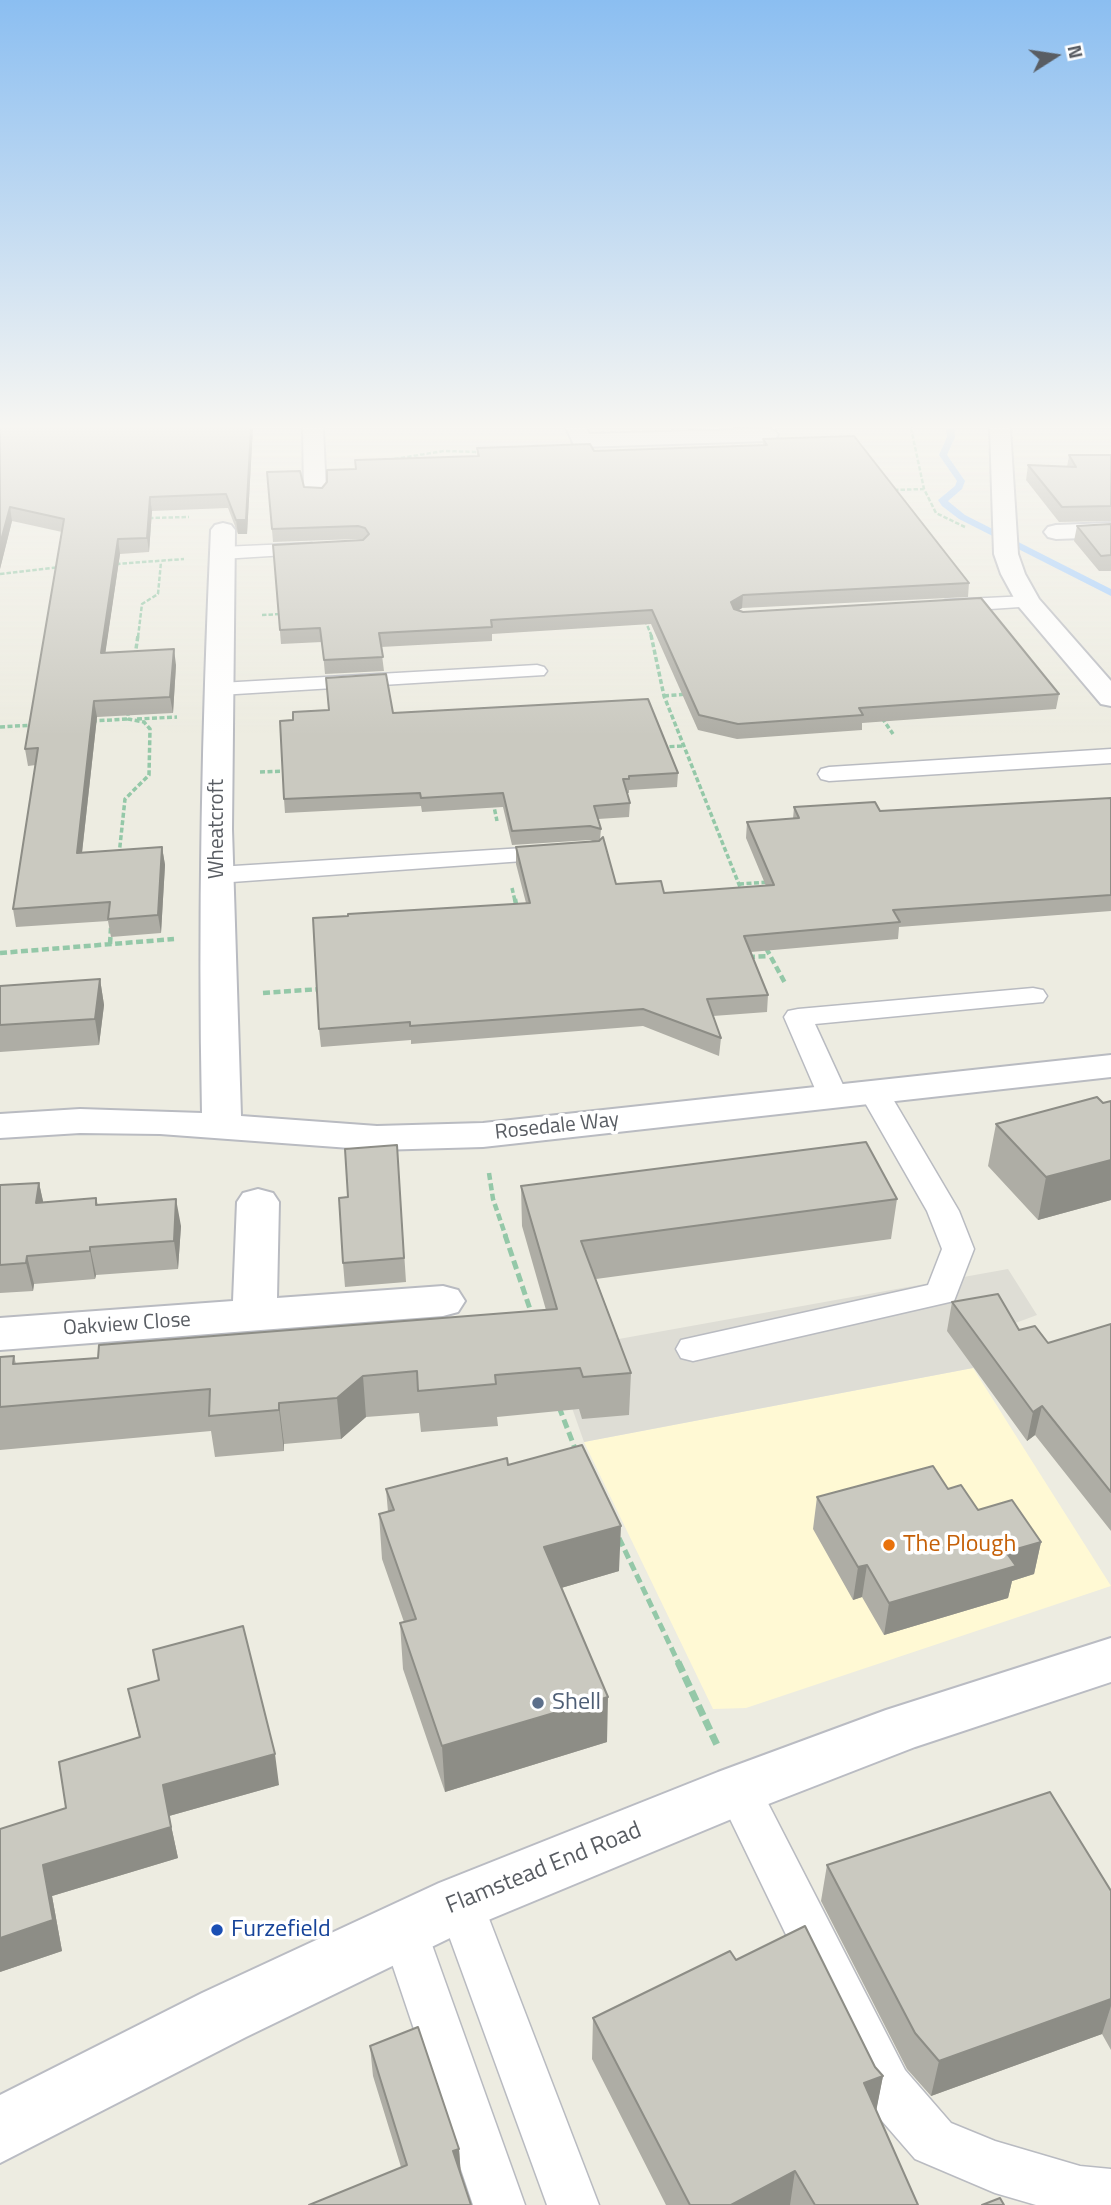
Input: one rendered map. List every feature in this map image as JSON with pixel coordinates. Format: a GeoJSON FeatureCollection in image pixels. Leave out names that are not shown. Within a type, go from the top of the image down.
{"type":"FeatureCollection","features":[{"type":"Feature","properties":{"kind":"street"},"geometry":{"type":"LineString","coordinates":[[1006,531],[1006,554],[1028,602],[1111,698]]}},
{"type":"Feature","properties":{"kind":"street"},"geometry":{"type":"LineString","coordinates":[[1056,532],[1086,531]]}},
{"type":"Feature","properties":{"kind":"street","name":"Wheatcroft"},"geometry":{"type":"LineString","coordinates":[[222,1128],[217,936],[223,542]]}},
{"type":"Feature","properties":{"kind":"street","name":"Rosedale Way"},"geometry":{"type":"LineString","coordinates":[[0,1126],[80,1121],[147,1122],[377,1138],[483,1135],[1111,1066]]}},
{"type":"Feature","properties":{"kind":"street"},"geometry":{"type":"LineString","coordinates":[[255,1316],[258,1202]]}},
{"type":"Feature","properties":{"kind":"street","name":"Oakview Close"},"geometry":{"type":"LineString","coordinates":[[0,1334],[443,1301]]}},
{"type":"Feature","properties":{"kind":"street","name":"Flamstead End Road"},"geometry":{"type":"LineString","coordinates":[[0,2130],[224,2015],[402,1928],[460,1903],[738,1790],[905,1727],[1111,1660]]}},
{"type":"Feature","properties":{"kind":"lane"},"geometry":{"type":"LineString","coordinates":[[223,542],[331,548]]}},
{"type":"Feature","properties":{"kind":"lane"},"geometry":{"type":"LineString","coordinates":[[921,607],[1028,602]]}},
{"type":"Feature","properties":{"kind":"lane"},"geometry":{"type":"LineString","coordinates":[[220,702],[537,671]]}},
{"type":"Feature","properties":{"kind":"lane"},"geometry":{"type":"LineString","coordinates":[[829,774],[1111,756]]}},
{"type":"Feature","properties":{"kind":"lane"},"geometry":{"type":"LineString","coordinates":[[218,875],[578,851]]}},
{"type":"Feature","properties":{"kind":"lane"},"geometry":{"type":"LineString","coordinates":[[834,1098],[799,1017],[1033,996]]}},
{"type":"Feature","properties":{"kind":"lane"},"geometry":{"type":"LineString","coordinates":[[693,1349],[942,1293],[958,1249],[943,1211],[875,1094]]}},
{"type":"Feature","properties":{"kind":"lane"},"geometry":{"type":"LineString","coordinates":[[738,1790],[887,2088],[933,2141],[995,2167],[1080,2192],[1111,2195]]}},
{"type":"Feature","properties":{"kind":"lane"},"geometry":{"type":"LineString","coordinates":[[460,1903],[572,2205]]}},
{"type":"Feature","properties":{"kind":"lane"},"geometry":{"type":"LineString","coordinates":[[402,1928],[499,2205]]}},
{"type":"Feature","properties":{"kind":"path"},"geometry":{"type":"LineString","coordinates":[[110,565],[161,562],[223,542]]}},
{"type":"Feature","properties":{"kind":"path"},"geometry":{"type":"LineString","coordinates":[[134,664],[142,604],[158,594],[161,562]]}},
{"type":"Feature","properties":{"kind":"path"},"geometry":{"type":"LineString","coordinates":[[0,574],[72,566]]}},
{"type":"Feature","properties":{"kind":"path"},"geometry":{"type":"LineString","coordinates":[[220,618],[283,614]]}},
{"type":"Feature","properties":{"kind":"path"},"geometry":{"type":"LineString","coordinates":[[642,614],[652,637],[664,696],[743,895]]}},
{"type":"Feature","properties":{"kind":"path"},"geometry":{"type":"LineString","coordinates":[[664,696],[691,694]]}},
{"type":"Feature","properties":{"kind":"path"},"geometry":{"type":"LineString","coordinates":[[89,722],[128,719],[220,702]]}},
{"type":"Feature","properties":{"kind":"path"},"geometry":{"type":"LineString","coordinates":[[128,706],[128,719]]}},
{"type":"Feature","properties":{"kind":"path"},"geometry":{"type":"LineString","coordinates":[[880,715],[918,768]]}},
{"type":"Feature","properties":{"kind":"path"},"geometry":{"type":"LineString","coordinates":[[118,863],[125,799],[149,775],[150,729],[144,722],[128,719]]}},
{"type":"Feature","properties":{"kind":"path"},"geometry":{"type":"LineString","coordinates":[[0,727],[38,724]]}},
{"type":"Feature","properties":{"kind":"path"},"geometry":{"type":"LineString","coordinates":[[656,748],[682,746]]}},
{"type":"Feature","properties":{"kind":"path"},"geometry":{"type":"LineString","coordinates":[[218,775],[298,770]]}},
{"type":"Feature","properties":{"kind":"path"},"geometry":{"type":"LineString","coordinates":[[492,796],[520,920]]}},
{"type":"Feature","properties":{"kind":"path"},"geometry":{"type":"LineString","coordinates":[[739,884],[779,881]]}},
{"type":"Feature","properties":{"kind":"path"},"geometry":{"type":"LineString","coordinates":[[110,944],[111,920]]}},
{"type":"Feature","properties":{"kind":"path"},"geometry":{"type":"LineString","coordinates":[[0,953],[217,936]]}},
{"type":"Feature","properties":{"kind":"path"},"geometry":{"type":"LineString","coordinates":[[764,943],[799,1017]]}},
{"type":"Feature","properties":{"kind":"path"},"geometry":{"type":"LineString","coordinates":[[742,958],[769,956]]}},
{"type":"Feature","properties":{"kind":"path"},"geometry":{"type":"LineString","coordinates":[[217,997],[327,988]]}},
{"type":"Feature","properties":{"kind":"path"},"geometry":{"type":"LineString","coordinates":[[483,1135],[493,1199],[533,1320]]}},
{"type":"Feature","properties":{"kind":"path"},"geometry":{"type":"LineString","coordinates":[[555,1393],[566,1430],[577,1453]]}},
{"type":"Feature","properties":{"kind":"path"},"geometry":{"type":"LineString","coordinates":[[617,1535],[738,1790]]}},
{"type":"Feature","properties":{"kind":"shaded area"},"geometry":{"type":"Polygon","coordinates":[[[1008,1269],[1037,1315],[1010,1325],[973,1368],[584,1442],[552,1351],[1008,1269]]]}},
{"type":"Feature","properties":{"kind":"shaded area"},"geometry":{"type":"Polygon","coordinates":[[[973,1368],[1111,1586],[746,1708],[713,1709],[584,1442],[973,1368]]]}},
{"type":"Feature","properties":{"kind":"building"},"geometry":{"type":"Polygon","coordinates":[[[62,531],[148,531],[147,538],[118,539],[101,653],[174,649],[170,697],[94,701],[77,853],[162,847],[158,915],[108,919],[110,902],[13,909],[38,748],[25,749],[62,531]]]}},
{"type":"Feature","properties":{"kind":"building"},"geometry":{"type":"Polygon","coordinates":[[[367,531],[928,531],[969,583],[743,595],[731,602],[734,609],[743,612],[981,598],[1059,694],[859,708],[863,715],[738,724],[699,715],[652,610],[491,620],[492,627],[379,633],[383,657],[324,660],[320,628],[280,630],[273,545],[363,540],[369,534],[367,531]]]}},
{"type":"Feature","properties":{"kind":"building"},"geometry":{"type":"Polygon","coordinates":[[[1081,531],[1111,531],[1111,555],[1101,556],[1081,531]]]}},
{"type":"Feature","properties":{"kind":"building"},"geometry":{"type":"Polygon","coordinates":[[[386,674],[393,713],[648,699],[678,773],[629,776],[629,779],[623,779],[630,803],[594,806],[601,829],[590,826],[512,831],[503,793],[421,798],[420,793],[284,799],[280,721],[293,720],[293,712],[329,710],[326,678],[386,674]]]}},
{"type":"Feature","properties":{"kind":"building"},"geometry":{"type":"Polygon","coordinates":[[[1111,798],[1111,895],[893,910],[900,922],[744,936],[768,995],[707,999],[721,1038],[643,1009],[410,1026],[410,1022],[319,1029],[313,918],[530,903],[516,847],[599,841],[603,837],[616,884],[661,881],[664,893],[774,885],[747,822],[799,818],[794,807],[875,802],[880,811],[1111,798]]]}},
{"type":"Feature","properties":{"kind":"building"},"geometry":{"type":"Polygon","coordinates":[[[100,979],[95,1019],[0,1025],[0,986],[100,979]]]}},
{"type":"Feature","properties":{"kind":"building"},"geometry":{"type":"Polygon","coordinates":[[[1097,1097],[1103,1103],[1111,1101],[1111,1160],[1046,1177],[996,1124],[1097,1097]]]}},
{"type":"Feature","properties":{"kind":"building"},"geometry":{"type":"Polygon","coordinates":[[[866,1142],[897,1199],[581,1241],[631,1373],[583,1377],[580,1368],[495,1375],[496,1384],[418,1391],[417,1371],[363,1376],[337,1398],[279,1403],[279,1410],[209,1416],[210,1389],[0,1407],[0,1357],[14,1356],[13,1364],[98,1358],[99,1345],[557,1309],[521,1186],[866,1142]]]}},
{"type":"Feature","properties":{"kind":"building"},"geometry":{"type":"Polygon","coordinates":[[[397,1145],[404,1258],[343,1263],[339,1198],[348,1197],[345,1149],[397,1145]]]}},
{"type":"Feature","properties":{"kind":"building"},"geometry":{"type":"Polygon","coordinates":[[[39,1183],[36,1203],[96,1198],[96,1205],[176,1199],[174,1241],[90,1247],[90,1251],[27,1256],[26,1263],[0,1265],[0,1185],[39,1183]]]}},
{"type":"Feature","properties":{"kind":"building"},"geometry":{"type":"Polygon","coordinates":[[[998,1294],[1019,1330],[1035,1326],[1048,1343],[1111,1324],[1111,1492],[1042,1406],[1033,1412],[952,1302],[998,1294]]]}},
{"type":"Feature","properties":{"kind":"building"},"geometry":{"type":"Polygon","coordinates":[[[582,1445],[621,1526],[544,1547],[608,1697],[442,1746],[400,1623],[416,1619],[379,1514],[394,1510],[386,1489],[507,1458],[508,1465],[582,1445]]]}},
{"type":"Feature","properties":{"kind":"building"},"geometry":{"type":"Polygon","coordinates":[[[933,1466],[948,1489],[961,1485],[978,1510],[1012,1500],[1041,1542],[1006,1552],[1016,1566],[889,1603],[867,1565],[858,1567],[817,1497],[933,1466]]]}},
{"type":"Feature","properties":{"kind":"building"},"geometry":{"type":"Polygon","coordinates":[[[243,1626],[275,1754],[163,1785],[171,1827],[43,1865],[53,1920],[0,1938],[0,1829],[66,1808],[59,1762],[140,1737],[128,1689],[159,1680],[153,1650],[243,1626]]]}},
{"type":"Feature","properties":{"kind":"building"},"geometry":{"type":"Polygon","coordinates":[[[1050,1792],[1111,1891],[1111,1999],[939,2061],[915,2033],[827,1865],[1050,1792]]]}},
{"type":"Feature","properties":{"kind":"building"},"geometry":{"type":"Polygon","coordinates":[[[805,1926],[875,2067],[883,2076],[864,2083],[918,2205],[815,2205],[795,2171],[731,2205],[690,2205],[593,2018],[730,1951],[736,1960],[805,1926]]]}},
{"type":"Feature","properties":{"kind":"building"},"geometry":{"type":"Polygon","coordinates":[[[418,2027],[459,2149],[453,2151],[471,2205],[309,2205],[407,2165],[370,2046],[418,2027]]]}},
{"type":"Feature","properties":{"kind":"building"},"geometry":{"type":"Polygon","coordinates":[[[1000,2198],[1004,2205],[982,2205],[1000,2198]]]}},
{"type":"Feature","properties":{"kind":"waterway"},"geometry":{"type":"LineString","coordinates":[[989,531],[1111,593]]}},
{"type":"Feature","properties":{"kind":"place","name":"The Plough"},"geometry":{"type":"Point","coordinates":[889,1545]}},
{"type":"Feature","properties":{"kind":"place","name":"Shell"},"geometry":{"type":"Point","coordinates":[538,1703]}},
{"type":"Feature","properties":{"kind":"place","name":"Furzefield"},"geometry":{"type":"Point","coordinates":[217,1930]}}]}
